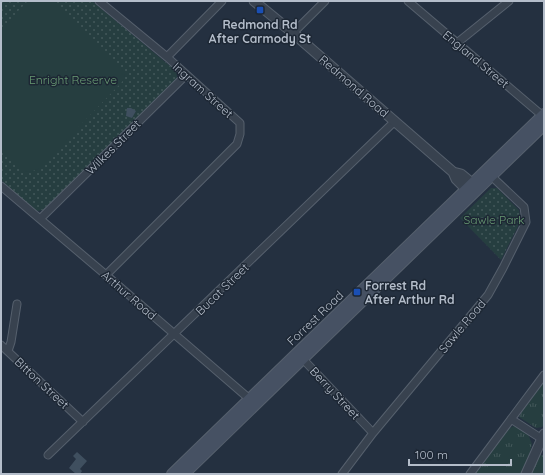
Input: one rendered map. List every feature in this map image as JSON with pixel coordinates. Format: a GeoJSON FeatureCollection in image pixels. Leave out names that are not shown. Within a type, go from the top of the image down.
{"type":"FeatureCollection","features":[{"type":"Feature","properties":{"kind":"main road","name":"Forrest Road"},"geometry":{"type":"LineString","coordinates":[[172,474],[252,402],[300,356],[396,258],[489,173],[544,118]]}},
{"type":"Feature","properties":{"kind":"main road","name":"Forrest Road"},"geometry":{"type":"LineString","coordinates":[[184,474],[252,402]]}},
{"type":"Feature","properties":{"kind":"street","name":"Ingram Street"},"geometry":{"type":"LineString","coordinates":[[99,1],[167,57],[240,123],[240,134],[237,144],[106,275]]}},
{"type":"Feature","properties":{"kind":"street"},"geometry":{"type":"LineString","coordinates":[[167,57],[222,1]]}},
{"type":"Feature","properties":{"kind":"street","name":"Redmond Road"},"geometry":{"type":"LineString","coordinates":[[254,1],[453,172],[456,179],[472,189]]}},
{"type":"Feature","properties":{"kind":"street"},"geometry":{"type":"LineString","coordinates":[[292,33],[325,1]]}},
{"type":"Feature","properties":{"kind":"street","name":"England Street"},"geometry":{"type":"LineString","coordinates":[[408,1],[544,118]]}},
{"type":"Feature","properties":{"kind":"street"},"geometry":{"type":"LineString","coordinates":[[457,43],[509,1]]}},
{"type":"Feature","properties":{"kind":"street","name":"Wilkes Street"},"geometry":{"type":"LineString","coordinates":[[40,219],[186,75]]}},
{"type":"Feature","properties":{"kind":"street","name":"Bucat Street"},"geometry":{"type":"LineString","coordinates":[[48,455],[395,121]]}},
{"type":"Feature","properties":{"kind":"street","name":"Sawle Road"},"geometry":{"type":"LineString","coordinates":[[342,474],[373,433],[488,295],[526,222],[524,207],[489,173]]}},
{"type":"Feature","properties":{"kind":"street","name":"Arthur Road"},"geometry":{"type":"LineString","coordinates":[[1,186],[175,334],[252,402]]}},
{"type":"Feature","properties":{"kind":"street"},"geometry":{"type":"LineString","coordinates":[[8,351],[11,342],[17,304]]}},
{"type":"Feature","properties":{"kind":"street","name":"Bitton Street"},"geometry":{"type":"LineString","coordinates":[[1,345],[83,422]]}},
{"type":"Feature","properties":{"kind":"street","name":"Berry Street"},"geometry":{"type":"LineString","coordinates":[[300,356],[373,433]]}},
{"type":"Feature","properties":{"kind":"street"},"geometry":{"type":"LineString","coordinates":[[470,474],[544,375]]}},
{"type":"Feature","properties":{"kind":"street"},"geometry":{"type":"LineString","coordinates":[[511,418],[543,436],[526,474]]}},
{"type":"Feature","properties":{"kind":"green space","name":"Enright Reserve"},"geometry":{"type":"Polygon","coordinates":[[[1,1],[92,1],[176,71],[177,77],[175,82],[43,210],[38,211],[34,210],[1,180],[1,1]]]}},
{"type":"Feature","properties":{"kind":"green space"},"geometry":{"type":"Polygon","coordinates":[[[28,1],[51,1],[121,68],[125,75],[122,82],[38,169],[30,172],[24,171],[1,149],[1,34],[17,12],[28,1]]]}},
{"type":"Feature","properties":{"kind":"green space","name":"Sawle Park"},"geometry":{"type":"Polygon","coordinates":[[[491,188],[497,188],[519,210],[521,220],[501,260],[460,218],[491,188]]]}},
{"type":"Feature","properties":{"kind":"green space"},"geometry":{"type":"Polygon","coordinates":[[[544,382],[544,425],[536,428],[519,417],[544,382]]]}},
{"type":"Feature","properties":{"kind":"green space"},"geometry":{"type":"Polygon","coordinates":[[[514,426],[528,434],[532,444],[529,456],[521,474],[475,474],[506,431],[514,426]]]}},
{"type":"Feature","properties":{"kind":"green space"},"geometry":{"type":"Polygon","coordinates":[[[539,454],[544,456],[544,474],[531,474],[539,454]]]}},
{"type":"Feature","properties":{"kind":"building"},"geometry":{"type":"Polygon","coordinates":[[[127,108],[131,108],[136,111],[132,118],[126,116],[127,108]]]}},
{"type":"Feature","properties":{"kind":"building"},"geometry":{"type":"Polygon","coordinates":[[[77,452],[87,461],[80,469],[82,471],[80,474],[76,474],[69,468],[76,459],[73,456],[77,452]]]}},
{"type":"Feature","properties":{"kind":"place","name":"Redmond Rd After Carmody St"},"geometry":{"type":"Point","coordinates":[260,10]}},
{"type":"Feature","properties":{"kind":"place","name":"Forrest Rd After Arthur Rd"},"geometry":{"type":"Point","coordinates":[357,292]}}]}
